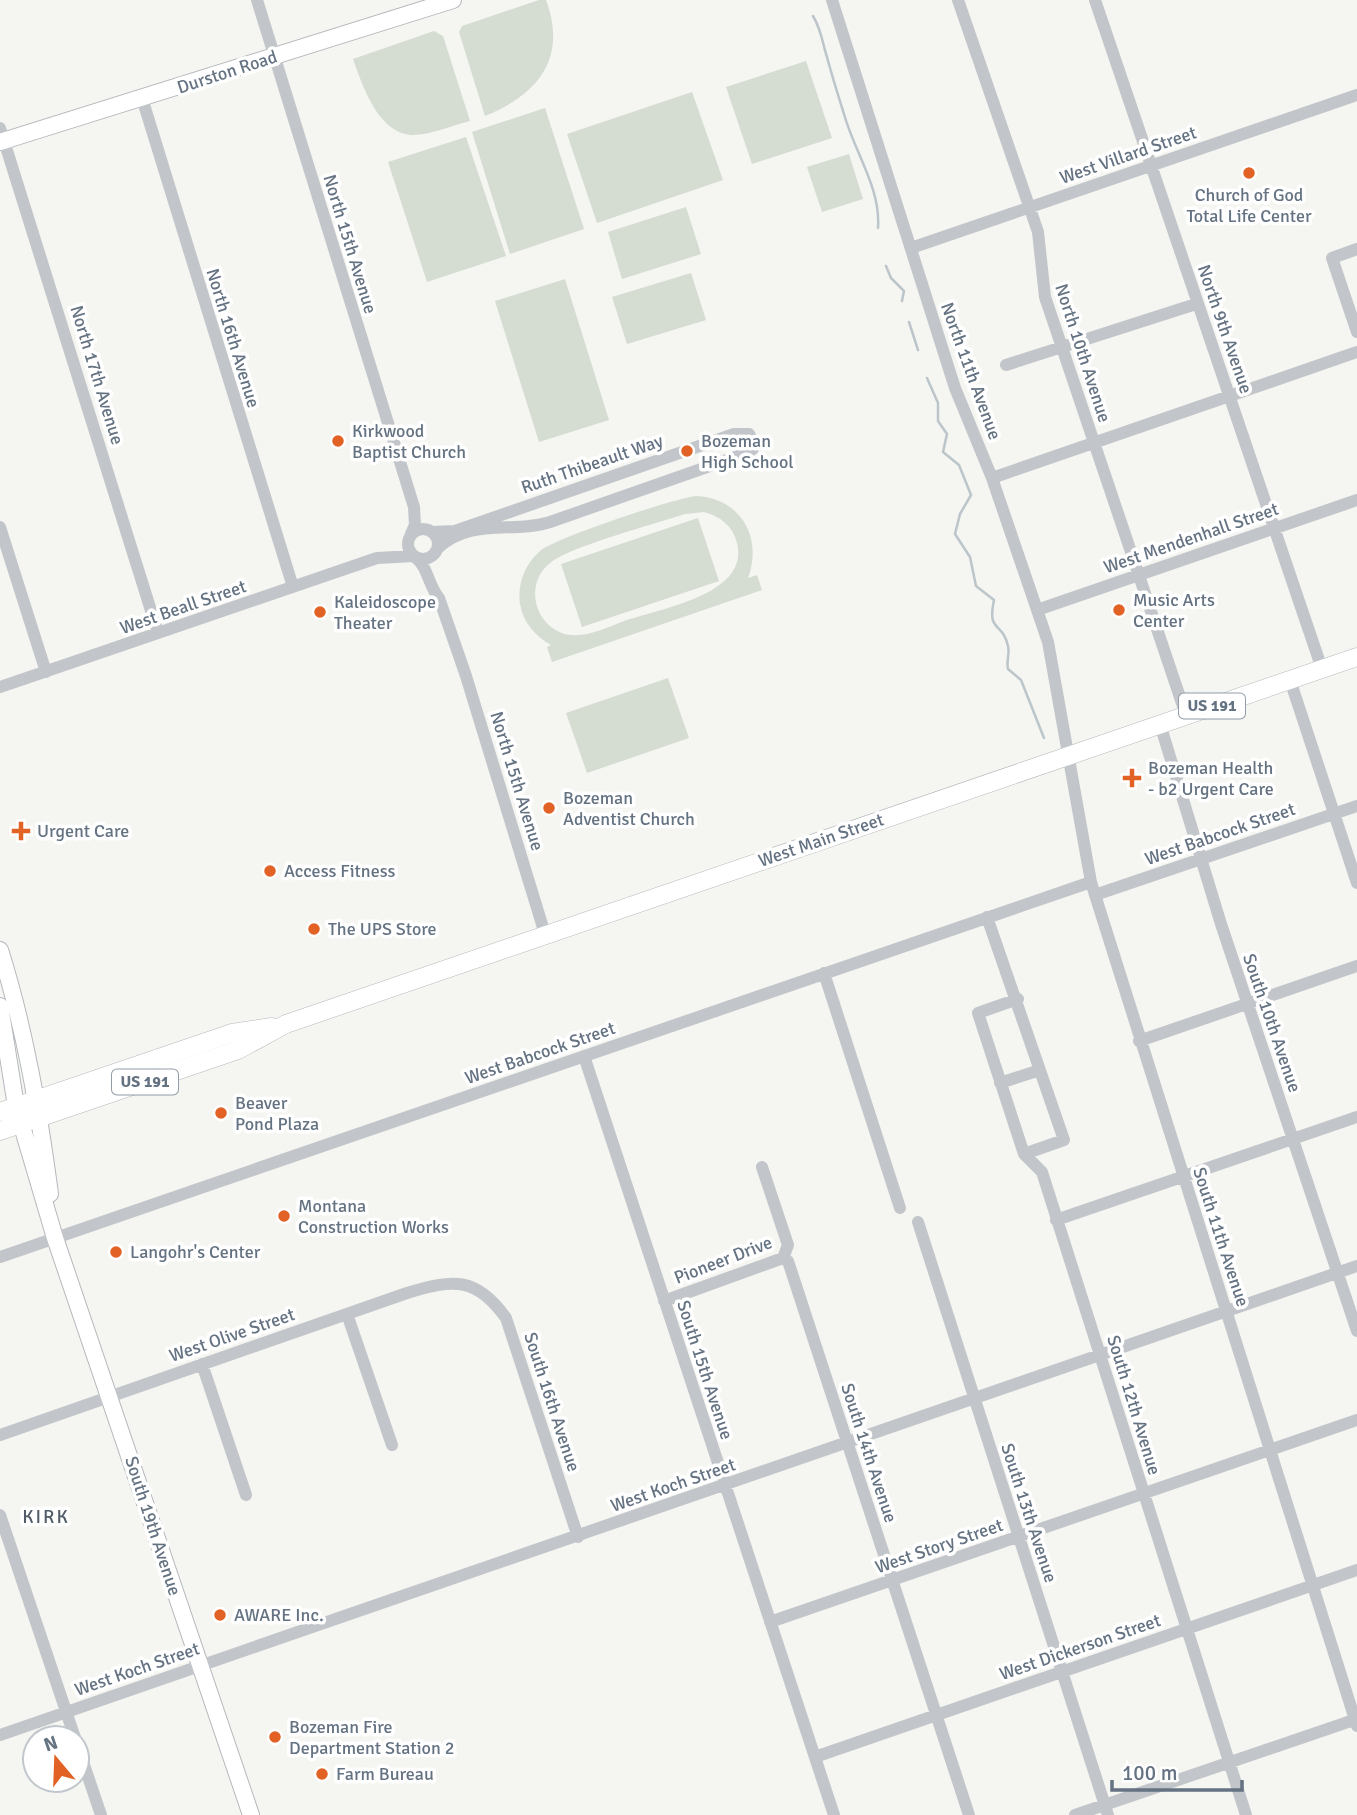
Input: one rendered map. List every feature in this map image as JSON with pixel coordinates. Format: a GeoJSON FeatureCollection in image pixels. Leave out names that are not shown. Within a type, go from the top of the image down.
{"type":"FeatureCollection","features":[{"type":"Feature","properties":{"kind":"highway","name":"West Main Street"},"geometry":{"type":"LineString","coordinates":[[12,1114],[40,1118],[238,1050],[286,1024],[1357,657]]}},
{"type":"Feature","properties":{"kind":"highway","name":"West Main Street"},"geometry":{"type":"LineString","coordinates":[[0,1131],[12,1114],[36,1100],[232,1033],[286,1024]]}},
{"type":"Feature","properties":{"kind":"main road","name":"Durston Road"},"geometry":{"type":"LineString","coordinates":[[2,137],[275,57],[421,5],[453,0]]}},
{"type":"Feature","properties":{"kind":"main road","name":"South 19th Avenue"},"geometry":{"type":"LineString","coordinates":[[0,950],[17,1004],[40,1118],[55,1238]]}},
{"type":"Feature","properties":{"kind":"main road","name":"South 19th Avenue"},"geometry":{"type":"LineString","coordinates":[[0,1006],[12,1114],[251,1815]]}},
{"type":"Feature","properties":{"kind":"street","name":"North 15th Avenue"},"geometry":{"type":"LineString","coordinates":[[257,0],[411,498],[415,524],[410,536]]}},
{"type":"Feature","properties":{"kind":"street","name":"North 11th Avenue"},"geometry":{"type":"LineString","coordinates":[[832,0],[955,388],[992,478],[1037,610],[1053,666],[1068,755]]}},
{"type":"Feature","properties":{"kind":"street","name":"North 10th Avenue"},"geometry":{"type":"LineString","coordinates":[[958,0],[1038,233],[1042,284],[1061,347],[1186,715]]}},
{"type":"Feature","properties":{"kind":"street","name":"North 9th Avenue"},"geometry":{"type":"LineString","coordinates":[[1095,0],[1322,669]]}},
{"type":"Feature","properties":{"kind":"street","name":"West Villard Street"},"geometry":{"type":"LineString","coordinates":[[911,248],[1357,95]]}},
{"type":"Feature","properties":{"kind":"street","name":"North 16th Avenue"},"geometry":{"type":"LineString","coordinates":[[142,98],[293,587]]}},
{"type":"Feature","properties":{"kind":"street","name":"North 17th Avenue"},"geometry":{"type":"LineString","coordinates":[[2,137],[158,633]]}},
{"type":"Feature","properties":{"kind":"street"},"geometry":{"type":"LineString","coordinates":[[1357,249],[1332,258],[1357,332]]}},
{"type":"Feature","properties":{"kind":"street"},"geometry":{"type":"LineString","coordinates":[[1006,365],[1196,304]]}},
{"type":"Feature","properties":{"kind":"street"},"geometry":{"type":"LineString","coordinates":[[992,478],[1357,352]]}},
{"type":"Feature","properties":{"kind":"street","name":"Ruth Thibeault Way"},"geometry":{"type":"LineString","coordinates":[[430,531],[455,531],[734,434],[749,434],[753,440],[752,449],[747,453],[550,522],[533,526],[491,526],[451,539],[436,552]]}},
{"type":"Feature","properties":{"kind":"street","name":"North 15th Avenue"},"geometry":{"type":"LineString","coordinates":[[411,498],[430,531]]}},
{"type":"Feature","properties":{"kind":"street","name":"West Mendenhall Street"},"geometry":{"type":"LineString","coordinates":[[1037,610],[1357,500]]}},
{"type":"Feature","properties":{"kind":"street"},"geometry":{"type":"LineString","coordinates":[[0,527],[46,672]]}},
{"type":"Feature","properties":{"kind":"street"},"geometry":{"type":"LineString","coordinates":[[419,529],[430,531],[438,540],[436,552],[425,559],[414,556],[408,549],[410,536],[419,529]]}},
{"type":"Feature","properties":{"kind":"street","name":"West Beall Street"},"geometry":{"type":"LineString","coordinates":[[0,687],[377,558],[410,536]]}},
{"type":"Feature","properties":{"kind":"street","name":"North 15th Avenue"},"geometry":{"type":"LineString","coordinates":[[436,552],[439,598],[471,689],[545,934]]}},
{"type":"Feature","properties":{"kind":"street","name":"North 15th Avenue"},"geometry":{"type":"LineString","coordinates":[[414,556],[424,566],[433,592],[439,598]]}},
{"type":"Feature","properties":{"kind":"street","name":"West Beall Street"},"geometry":{"type":"LineString","coordinates":[[377,558],[414,556]]}},
{"type":"Feature","properties":{"kind":"street"},"geometry":{"type":"LineString","coordinates":[[1290,680],[1357,883]]}},
{"type":"Feature","properties":{"kind":"street","name":"South 10th Avenue"},"geometry":{"type":"LineString","coordinates":[[1160,724],[1247,1003],[1357,1331]]}},
{"type":"Feature","properties":{"kind":"street","name":"South 11th Avenue"},"geometry":{"type":"LineString","coordinates":[[1068,755],[1094,895],[1356,1721]]}},
{"type":"Feature","properties":{"kind":"street","name":"West Babcock Street"},"geometry":{"type":"LineString","coordinates":[[1094,895],[1357,806]]}},
{"type":"Feature","properties":{"kind":"street","name":"West Babcock Street"},"geometry":{"type":"LineString","coordinates":[[0,1257],[1091,881]]}},
{"type":"Feature","properties":{"kind":"street"},"geometry":{"type":"LineString","coordinates":[[987,917],[1018,999],[1064,1140],[1024,1154]]}},
{"type":"Feature","properties":{"kind":"street"},"geometry":{"type":"LineString","coordinates":[[1139,1041],[1357,966]]}},
{"type":"Feature","properties":{"kind":"street"},"geometry":{"type":"LineString","coordinates":[[824,973],[900,1208]]}},
{"type":"Feature","properties":{"kind":"street","name":"South 12th Avenue"},"geometry":{"type":"LineString","coordinates":[[1018,999],[978,1013],[1024,1154],[1042,1172],[1246,1815]]}},
{"type":"Feature","properties":{"kind":"street","name":"South 15th Avenue"},"geometry":{"type":"LineString","coordinates":[[584,1056],[834,1815]]}},
{"type":"Feature","properties":{"kind":"street"},"geometry":{"type":"LineString","coordinates":[[1000,1083],[1040,1070]]}},
{"type":"Feature","properties":{"kind":"street"},"geometry":{"type":"LineString","coordinates":[[1056,1220],[1357,1117]]}},
{"type":"Feature","properties":{"kind":"street","name":"Pioneer Drive"},"geometry":{"type":"LineString","coordinates":[[664,1301],[783,1258],[788,1245],[762,1167]]}},
{"type":"Feature","properties":{"kind":"street","name":"South 13th Avenue"},"geometry":{"type":"LineString","coordinates":[[918,1222],[1107,1810]]}},
{"type":"Feature","properties":{"kind":"street","name":"South 14th Avenue"},"geometry":{"type":"LineString","coordinates":[[788,1261],[969,1815]]}},
{"type":"Feature","properties":{"kind":"street","name":"West Koch Street"},"geometry":{"type":"LineString","coordinates":[[0,1735],[1357,1266]]}},
{"type":"Feature","properties":{"kind":"street","name":"West Olive Street"},"geometry":{"type":"LineString","coordinates":[[0,1435],[434,1285],[458,1283],[477,1288]]}},
{"type":"Feature","properties":{"kind":"street","name":"South 16th Avenue"},"geometry":{"type":"LineString","coordinates":[[477,1288],[491,1297],[506,1318],[578,1537]]}},
{"type":"Feature","properties":{"kind":"street"},"geometry":{"type":"LineString","coordinates":[[347,1314],[392,1445]]}},
{"type":"Feature","properties":{"kind":"street"},"geometry":{"type":"LineString","coordinates":[[202,1364],[246,1495]]}},
{"type":"Feature","properties":{"kind":"street","name":"West Story Street"},"geometry":{"type":"LineString","coordinates":[[770,1622],[1357,1420]]}},
{"type":"Feature","properties":{"kind":"street"},"geometry":{"type":"LineString","coordinates":[[0,1515],[70,1724]]}},
{"type":"Feature","properties":{"kind":"street","name":"West Dickerson Street"},"geometry":{"type":"LineString","coordinates":[[815,1757],[1357,1570]]}},
{"type":"Feature","properties":{"kind":"street"},"geometry":{"type":"LineString","coordinates":[[1075,1815],[1107,1810],[1229,1762],[1356,1721]]}},
{"type":"Feature","properties":{"kind":"street"},"geometry":{"type":"LineString","coordinates":[[91,1785],[101,1815]]}},
{"type":"Feature","properties":{"kind":"shaded area"},"geometry":{"type":"Polygon","coordinates":[[[546,0],[552,21],[550,57],[533,86],[520,97],[485,116],[459,32],[462,26],[546,0]]]}},
{"type":"Feature","properties":{"kind":"shaded area"},"geometry":{"type":"Polygon","coordinates":[[[434,31],[443,36],[470,121],[425,134],[399,132],[380,116],[373,105],[353,59],[434,31]]]}},
{"type":"Feature","properties":{"kind":"shaded area"},"geometry":{"type":"Polygon","coordinates":[[[806,61],[832,138],[752,164],[726,87],[806,61]]]}},
{"type":"Feature","properties":{"kind":"shaded area"},"geometry":{"type":"Polygon","coordinates":[[[692,92],[723,180],[597,223],[567,134],[692,92]]]}},
{"type":"Feature","properties":{"kind":"shaded area"},"geometry":{"type":"Polygon","coordinates":[[[545,108],[584,229],[510,254],[472,132],[545,108]]]}},
{"type":"Feature","properties":{"kind":"shaded area"},"geometry":{"type":"Polygon","coordinates":[[[466,137],[506,256],[427,282],[388,162],[466,137]]]}},
{"type":"Feature","properties":{"kind":"shaded area"},"geometry":{"type":"Polygon","coordinates":[[[849,154],[863,199],[822,212],[807,167],[849,154]]]}},
{"type":"Feature","properties":{"kind":"shaded area"},"geometry":{"type":"Polygon","coordinates":[[[686,207],[701,254],[622,279],[608,232],[686,207]]]}},
{"type":"Feature","properties":{"kind":"shaded area"},"geometry":{"type":"Polygon","coordinates":[[[691,273],[706,320],[627,344],[612,297],[691,273]]]}},
{"type":"Feature","properties":{"kind":"shaded area"},"geometry":{"type":"Polygon","coordinates":[[[565,279],[609,420],[539,442],[495,301],[565,279]]]}},
{"type":"Feature","properties":{"kind":"shaded area"},"geometry":{"type":"Polygon","coordinates":[[[696,496],[712,498],[725,504],[736,512],[744,523],[753,549],[748,578],[757,575],[762,590],[552,662],[547,647],[551,645],[531,628],[520,604],[521,582],[526,568],[535,556],[568,537],[616,519],[696,496]],[[685,514],[561,556],[541,572],[537,583],[535,594],[542,616],[559,632],[585,634],[681,604],[717,587],[730,575],[737,560],[737,543],[729,527],[710,514],[685,514]]]}},
{"type":"Feature","properties":{"kind":"shaded area"},"geometry":{"type":"Polygon","coordinates":[[[698,518],[719,581],[582,627],[561,564],[698,518]]]}},
{"type":"Feature","properties":{"kind":"shaded area"},"geometry":{"type":"Polygon","coordinates":[[[668,678],[689,738],[587,773],[566,713],[668,678]]]}},
{"type":"Feature","properties":{"kind":"waterway"},"geometry":{"type":"LineString","coordinates":[[813,16],[848,128],[871,184],[878,213],[878,228]]}},
{"type":"Feature","properties":{"kind":"waterway"},"geometry":{"type":"LineString","coordinates":[[886,266],[891,278],[904,291],[902,301]]}},
{"type":"Feature","properties":{"kind":"waterway"},"geometry":{"type":"LineString","coordinates":[[909,322],[918,350]]}},
{"type":"Feature","properties":{"kind":"waterway"},"geometry":{"type":"LineString","coordinates":[[927,378],[938,403],[938,421],[947,434],[943,452],[959,465],[971,495],[960,514],[955,534],[970,557],[976,586],[994,600],[992,618],[1008,646],[1008,669],[1021,680],[1044,738]]}},
{"type":"Feature","properties":{"kind":"place","name":"Church of God Total Life Center"},"geometry":{"type":"Point","coordinates":[1249,173]}},
{"type":"Feature","properties":{"kind":"place","name":"Kirkwood Baptist Church"},"geometry":{"type":"Point","coordinates":[338,441]}},
{"type":"Feature","properties":{"kind":"place","name":"Bozeman High School"},"geometry":{"type":"Point","coordinates":[687,451]}},
{"type":"Feature","properties":{"kind":"place","name":"Music Arts Center"},"geometry":{"type":"Point","coordinates":[1119,610]}},
{"type":"Feature","properties":{"kind":"place","name":"Kaleidoscope Theater"},"geometry":{"type":"Point","coordinates":[320,612]}},
{"type":"Feature","properties":{"kind":"place","name":"Bozeman Health - b2 Urgent Care"},"geometry":{"type":"Point","coordinates":[1132,778]}},
{"type":"Feature","properties":{"kind":"place","name":"Bozeman Adventist Church"},"geometry":{"type":"Point","coordinates":[549,808]}},
{"type":"Feature","properties":{"kind":"place","name":"Urgent Care"},"geometry":{"type":"Point","coordinates":[21,831]}},
{"type":"Feature","properties":{"kind":"place","name":"Access Fitness"},"geometry":{"type":"Point","coordinates":[270,871]}},
{"type":"Feature","properties":{"kind":"place","name":"The UPS Store"},"geometry":{"type":"Point","coordinates":[314,929]}},
{"type":"Feature","properties":{"kind":"place","name":"Beaver Pond Plaza"},"geometry":{"type":"Point","coordinates":[221,1113]}},
{"type":"Feature","properties":{"kind":"place","name":"Montana Construction Works"},"geometry":{"type":"Point","coordinates":[284,1216]}},
{"type":"Feature","properties":{"kind":"place","name":"Langohr's Center"},"geometry":{"type":"Point","coordinates":[116,1252]}},
{"type":"Feature","properties":{"kind":"place","name":"AWARE Inc."},"geometry":{"type":"Point","coordinates":[220,1615]}},
{"type":"Feature","properties":{"kind":"place","name":"Bozeman Fire Department Station 2"},"geometry":{"type":"Point","coordinates":[275,1737]}},
{"type":"Feature","properties":{"kind":"place","name":"Farm Bureau"},"geometry":{"type":"Point","coordinates":[322,1774]}},
{"type":"Feature","properties":{"kind":"district","name":"KIRK"},"geometry":{"type":"Point","coordinates":[46,1517]}}]}
